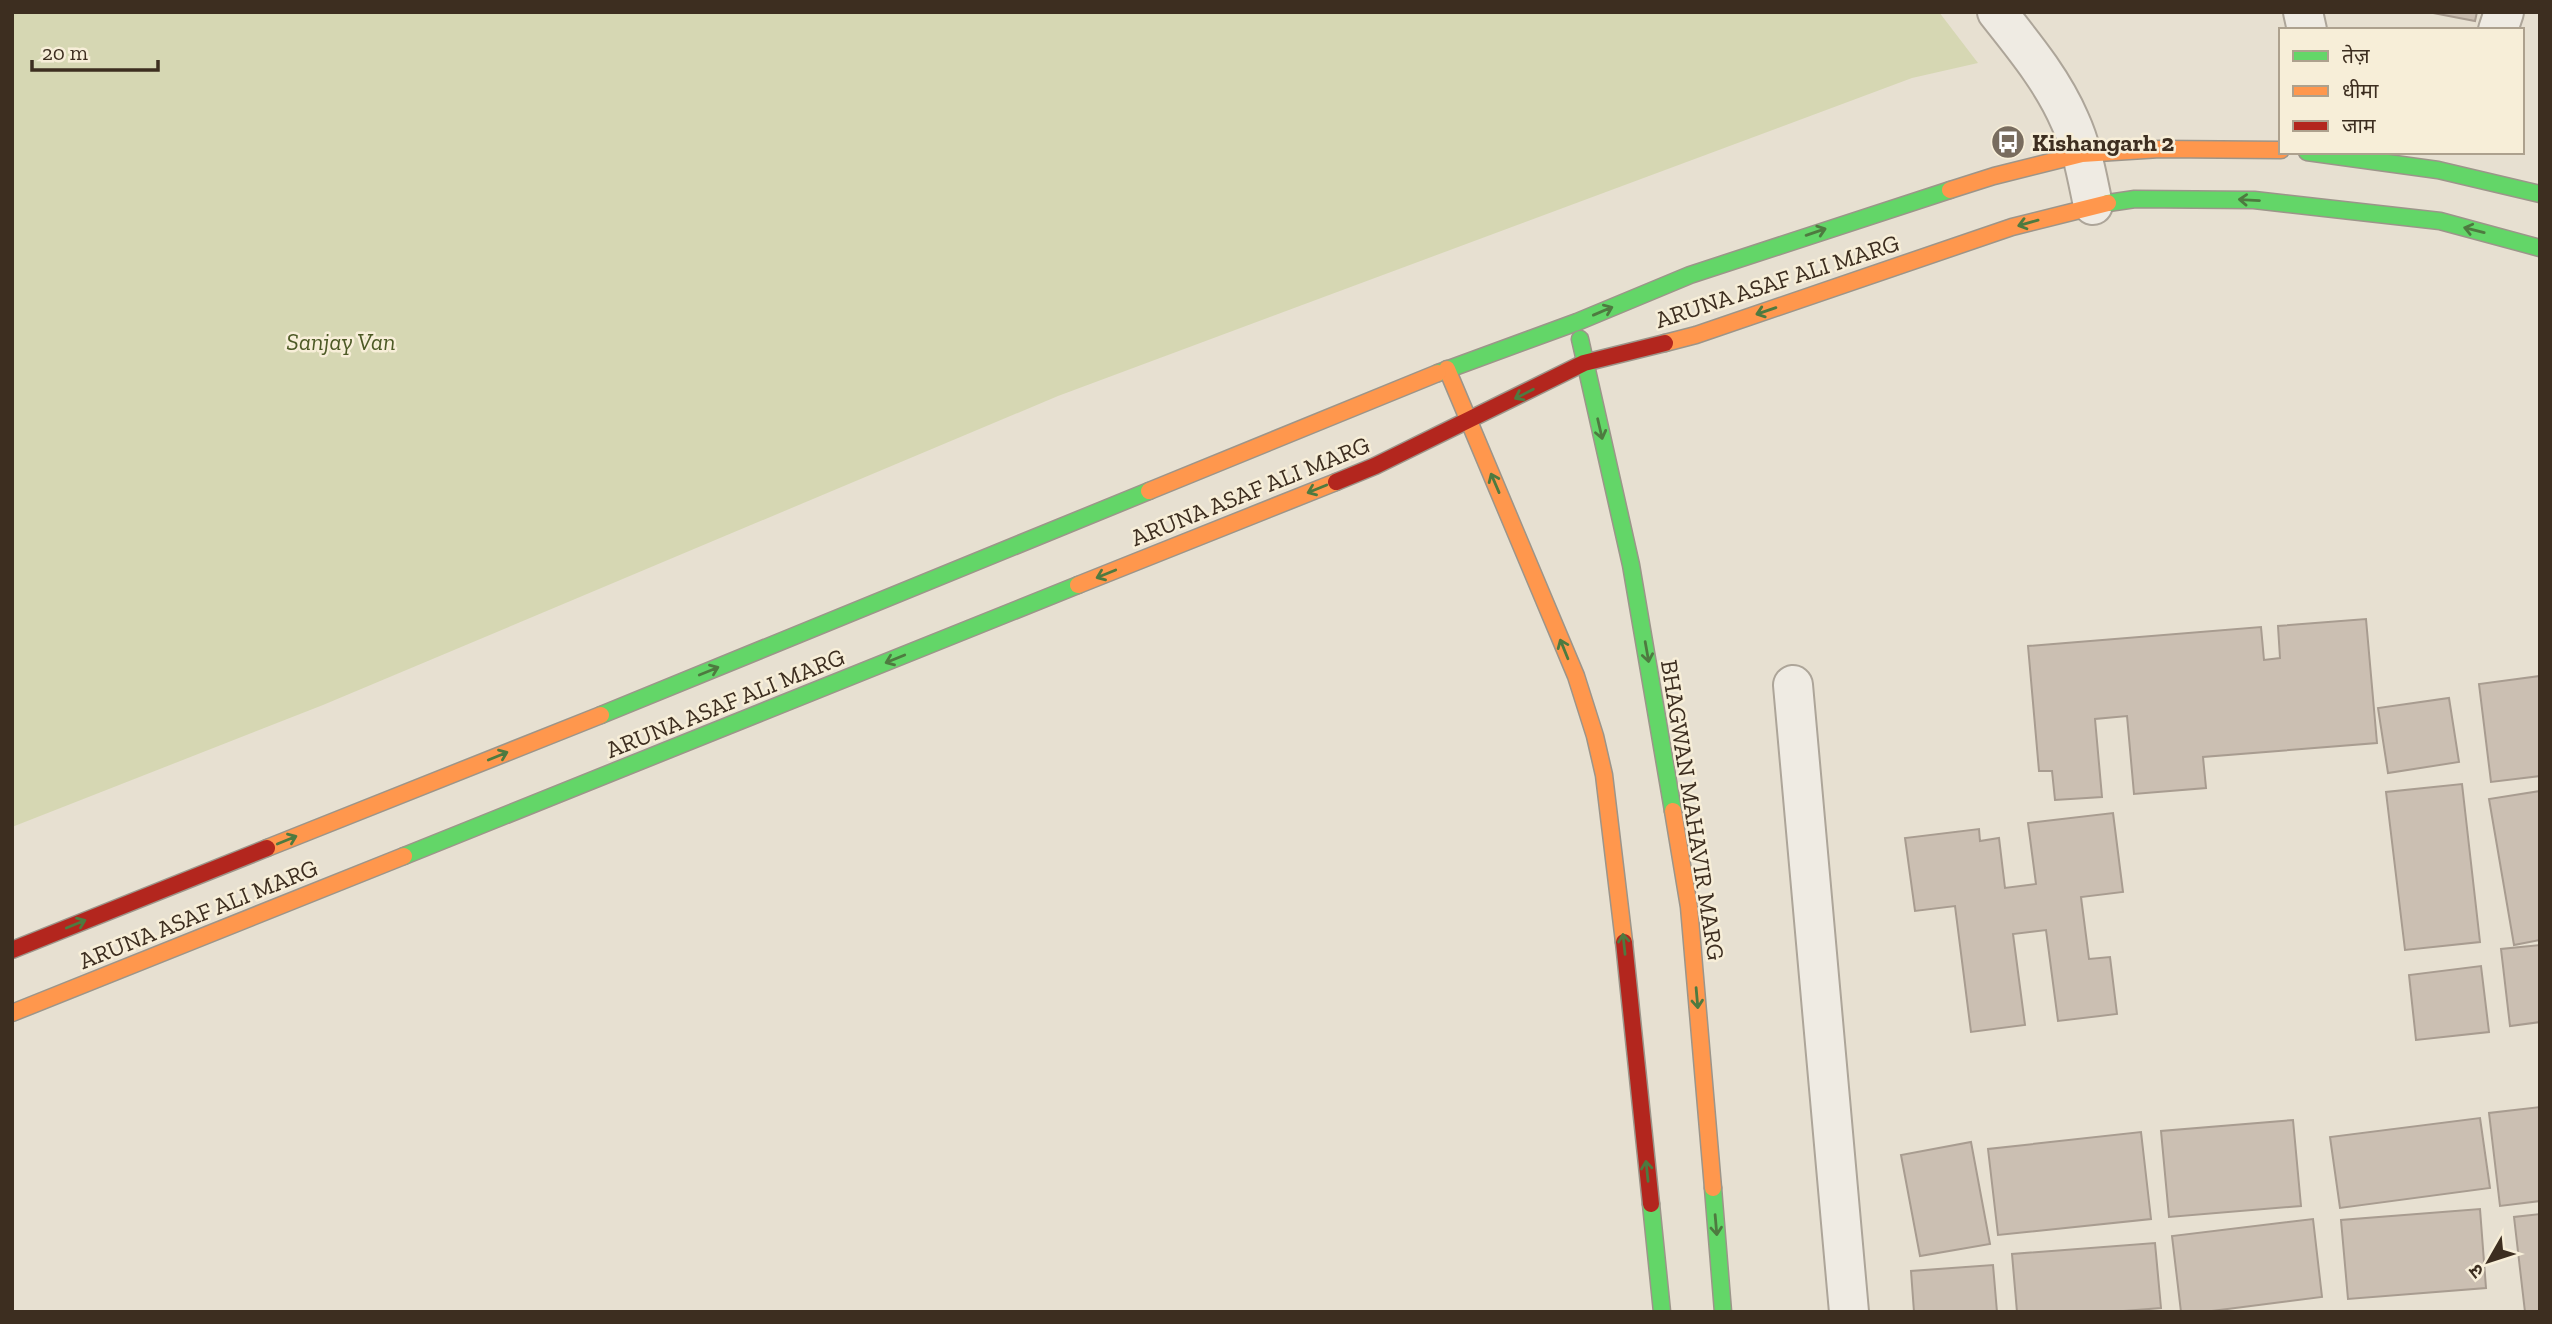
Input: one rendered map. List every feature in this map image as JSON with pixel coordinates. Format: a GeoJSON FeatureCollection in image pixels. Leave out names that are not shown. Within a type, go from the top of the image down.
{"type":"FeatureCollection","features":[{"type":"Feature","properties":{"kind":"main road","name":"ARUNA ASAF ALI MARG"},"geometry":{"type":"LineString","coordinates":[[12,950],[607,713],[1447,369],[1577,322],[1690,275],[1994,176],[2082,153],[2160,149],[2279,150]]}},
{"type":"Feature","properties":{"kind":"main road"},"geometry":{"type":"LineString","coordinates":[[2333,154],[2442,161],[2540,194]]}},
{"type":"Feature","properties":{"kind":"main road","name":"ARUNA ASAF ALI MARG"},"geometry":{"type":"LineString","coordinates":[[12,1013],[1362,471],[1469,422],[1584,363],[1696,335],[2012,227],[2094,205],[2147,199],[2254,200],[2440,221],[2540,248]]}},
{"type":"Feature","properties":{"kind":"main road","name":"BHAGWAN MAHAVIR MARG"},"geometry":{"type":"LineString","coordinates":[[1577,322],[1631,565],[1689,907],[1723,1312]]}},
{"type":"Feature","properties":{"kind":"main road"},"geometry":{"type":"LineString","coordinates":[[1447,369],[1576,676],[1604,775],[1618,883],[1662,1312]]}},
{"type":"Feature","properties":{"kind":"street"},"geometry":{"type":"LineString","coordinates":[[1997,12],[2058,96],[2071,121],[2082,153],[2094,205]]}},
{"type":"Feature","properties":{"kind":"street"},"geometry":{"type":"LineString","coordinates":[[1793,685],[1849,1312]]}},
{"type":"Feature","properties":{"kind":"green space","name":"Sanjay Van"},"geometry":{"type":"Polygon","coordinates":[[[12,12],[1939,12],[1978,63],[1912,78],[1058,396],[323,705],[12,827],[12,12]]]}},
{"type":"Feature","properties":{"kind":"building"},"geometry":{"type":"Polygon","coordinates":[[[2428,12],[2477,12],[2475,21],[2428,12]]]}},
{"type":"Feature","properties":{"kind":"building"},"geometry":{"type":"Polygon","coordinates":[[[2366,619],[2377,743],[2203,757],[2206,788],[2134,794],[2127,716],[2095,719],[2102,797],[2055,800],[2052,771],[2039,771],[2028,646],[2261,627],[2264,660],[2280,658],[2278,626],[2366,619]]]}},
{"type":"Feature","properties":{"kind":"building"},"geometry":{"type":"Polygon","coordinates":[[[2540,676],[2540,776],[2491,782],[2479,684],[2540,676]]]}},
{"type":"Feature","properties":{"kind":"building"},"geometry":{"type":"Polygon","coordinates":[[[2449,698],[2459,762],[2388,773],[2378,708],[2449,698]]]}},
{"type":"Feature","properties":{"kind":"building"},"geometry":{"type":"Polygon","coordinates":[[[2462,784],[2480,942],[2405,950],[2386,792],[2462,784]]]}},
{"type":"Feature","properties":{"kind":"building"},"geometry":{"type":"Polygon","coordinates":[[[2540,791],[2540,940],[2514,945],[2489,799],[2540,791]]]}},
{"type":"Feature","properties":{"kind":"building"},"geometry":{"type":"Polygon","coordinates":[[[2113,813],[2123,892],[2081,897],[2089,959],[2110,957],[2117,1014],[2058,1021],[2046,930],[2013,934],[2025,1025],[1971,1032],[1955,906],[1915,911],[1905,838],[1979,829],[1980,841],[1999,838],[2005,888],[2036,884],[2028,823],[2113,813]]]}},
{"type":"Feature","properties":{"kind":"building"},"geometry":{"type":"Polygon","coordinates":[[[2540,945],[2540,1022],[2510,1026],[2501,949],[2540,945]]]}},
{"type":"Feature","properties":{"kind":"building"},"geometry":{"type":"Polygon","coordinates":[[[2481,966],[2489,1032],[2416,1040],[2409,975],[2481,966]]]}},
{"type":"Feature","properties":{"kind":"building"},"geometry":{"type":"Polygon","coordinates":[[[2540,1107],[2540,1201],[2500,1206],[2489,1113],[2540,1107]]]}},
{"type":"Feature","properties":{"kind":"building"},"geometry":{"type":"Polygon","coordinates":[[[2480,1118],[2490,1188],[2340,1208],[2330,1137],[2480,1118]]]}},
{"type":"Feature","properties":{"kind":"building"},"geometry":{"type":"Polygon","coordinates":[[[2293,1120],[2301,1206],[2169,1217],[2161,1131],[2293,1120]]]}},
{"type":"Feature","properties":{"kind":"building"},"geometry":{"type":"Polygon","coordinates":[[[2141,1132],[2151,1219],[1998,1235],[1988,1149],[2141,1132]]]}},
{"type":"Feature","properties":{"kind":"building"},"geometry":{"type":"Polygon","coordinates":[[[1971,1142],[1990,1244],[1920,1256],[1901,1155],[1971,1142]]]}},
{"type":"Feature","properties":{"kind":"building"},"geometry":{"type":"Polygon","coordinates":[[[2480,1209],[2486,1288],[2348,1299],[2341,1220],[2480,1209]]]}},
{"type":"Feature","properties":{"kind":"building"},"geometry":{"type":"Polygon","coordinates":[[[2540,1214],[2540,1311],[2525,1312],[2514,1217],[2540,1214]]]}},
{"type":"Feature","properties":{"kind":"building"},"geometry":{"type":"Polygon","coordinates":[[[2313,1219],[2322,1297],[2204,1312],[2181,1312],[2172,1236],[2313,1219]]]}},
{"type":"Feature","properties":{"kind":"building"},"geometry":{"type":"Polygon","coordinates":[[[2155,1243],[2161,1308],[2111,1312],[2017,1312],[2012,1254],[2155,1243]]]}},
{"type":"Feature","properties":{"kind":"building"},"geometry":{"type":"Polygon","coordinates":[[[1993,1265],[1997,1312],[1914,1312],[1911,1271],[1993,1265]]]}},
{"type":"Feature","properties":{"kind":"traffic: fast"},"geometry":{"type":"LineString","coordinates":[[2322,154],[2438,170],[2540,194]]}},
{"type":"Feature","properties":{"kind":"traffic: fast"},"geometry":{"type":"LineString","coordinates":[[1438,373],[1577,322],[1690,275],[1950,190]]}},
{"type":"Feature","properties":{"kind":"traffic: fast"},"geometry":{"type":"LineString","coordinates":[[2108,203],[2135,199],[2254,200],[2440,221],[2540,248]]}},
{"type":"Feature","properties":{"kind":"traffic: fast"},"geometry":{"type":"LineString","coordinates":[[1580,339],[1631,565],[1673,811]]}},
{"type":"Feature","properties":{"kind":"traffic: fast"},"geometry":{"type":"LineString","coordinates":[[601,715],[1149,491]]}},
{"type":"Feature","properties":{"kind":"traffic: fast"},"geometry":{"type":"LineString","coordinates":[[404,856],[1078,585]]}},
{"type":"Feature","properties":{"kind":"traffic: fast"},"geometry":{"type":"LineString","coordinates":[[1713,1188],[1723,1312]]}},
{"type":"Feature","properties":{"kind":"traffic: fast"},"geometry":{"type":"LineString","coordinates":[[1651,1204],[1662,1312]]}},
{"type":"Feature","properties":{"kind":"traffic: slow"},"geometry":{"type":"LineString","coordinates":[[1950,190],[2082,154],[2160,149],[2279,150]]}},
{"type":"Feature","properties":{"kind":"traffic: slow"},"geometry":{"type":"LineString","coordinates":[[1665,343],[1696,335],[2012,227],[2108,203]]}},
{"type":"Feature","properties":{"kind":"traffic: slow"},"geometry":{"type":"LineString","coordinates":[[1447,369],[1576,676],[1595,736],[1604,775],[1624,942]]}},
{"type":"Feature","properties":{"kind":"traffic: slow"},"geometry":{"type":"LineString","coordinates":[[1149,491],[1438,373]]}},
{"type":"Feature","properties":{"kind":"traffic: slow"},"geometry":{"type":"LineString","coordinates":[[1078,585],[1336,482]]}},
{"type":"Feature","properties":{"kind":"traffic: slow"},"geometry":{"type":"LineString","coordinates":[[267,848],[601,715]]}},
{"type":"Feature","properties":{"kind":"traffic: slow"},"geometry":{"type":"LineString","coordinates":[[1673,811],[1689,907],[1713,1188]]}},
{"type":"Feature","properties":{"kind":"traffic: slow"},"geometry":{"type":"LineString","coordinates":[[12,1013],[404,856]]}},
{"type":"Feature","properties":{"kind":"traffic: jam"},"geometry":{"type":"LineString","coordinates":[[1336,482],[1375,466],[1584,363],[1665,343]]}},
{"type":"Feature","properties":{"kind":"traffic: jam"},"geometry":{"type":"LineString","coordinates":[[12,950],[267,848]]}},
{"type":"Feature","properties":{"kind":"traffic: jam"},"geometry":{"type":"LineString","coordinates":[[1624,942],[1651,1204]]}},
{"type":"Feature","properties":{"kind":"place","name":"Kishangarh 2"},"geometry":{"type":"Point","coordinates":[2008,142]}}]}
